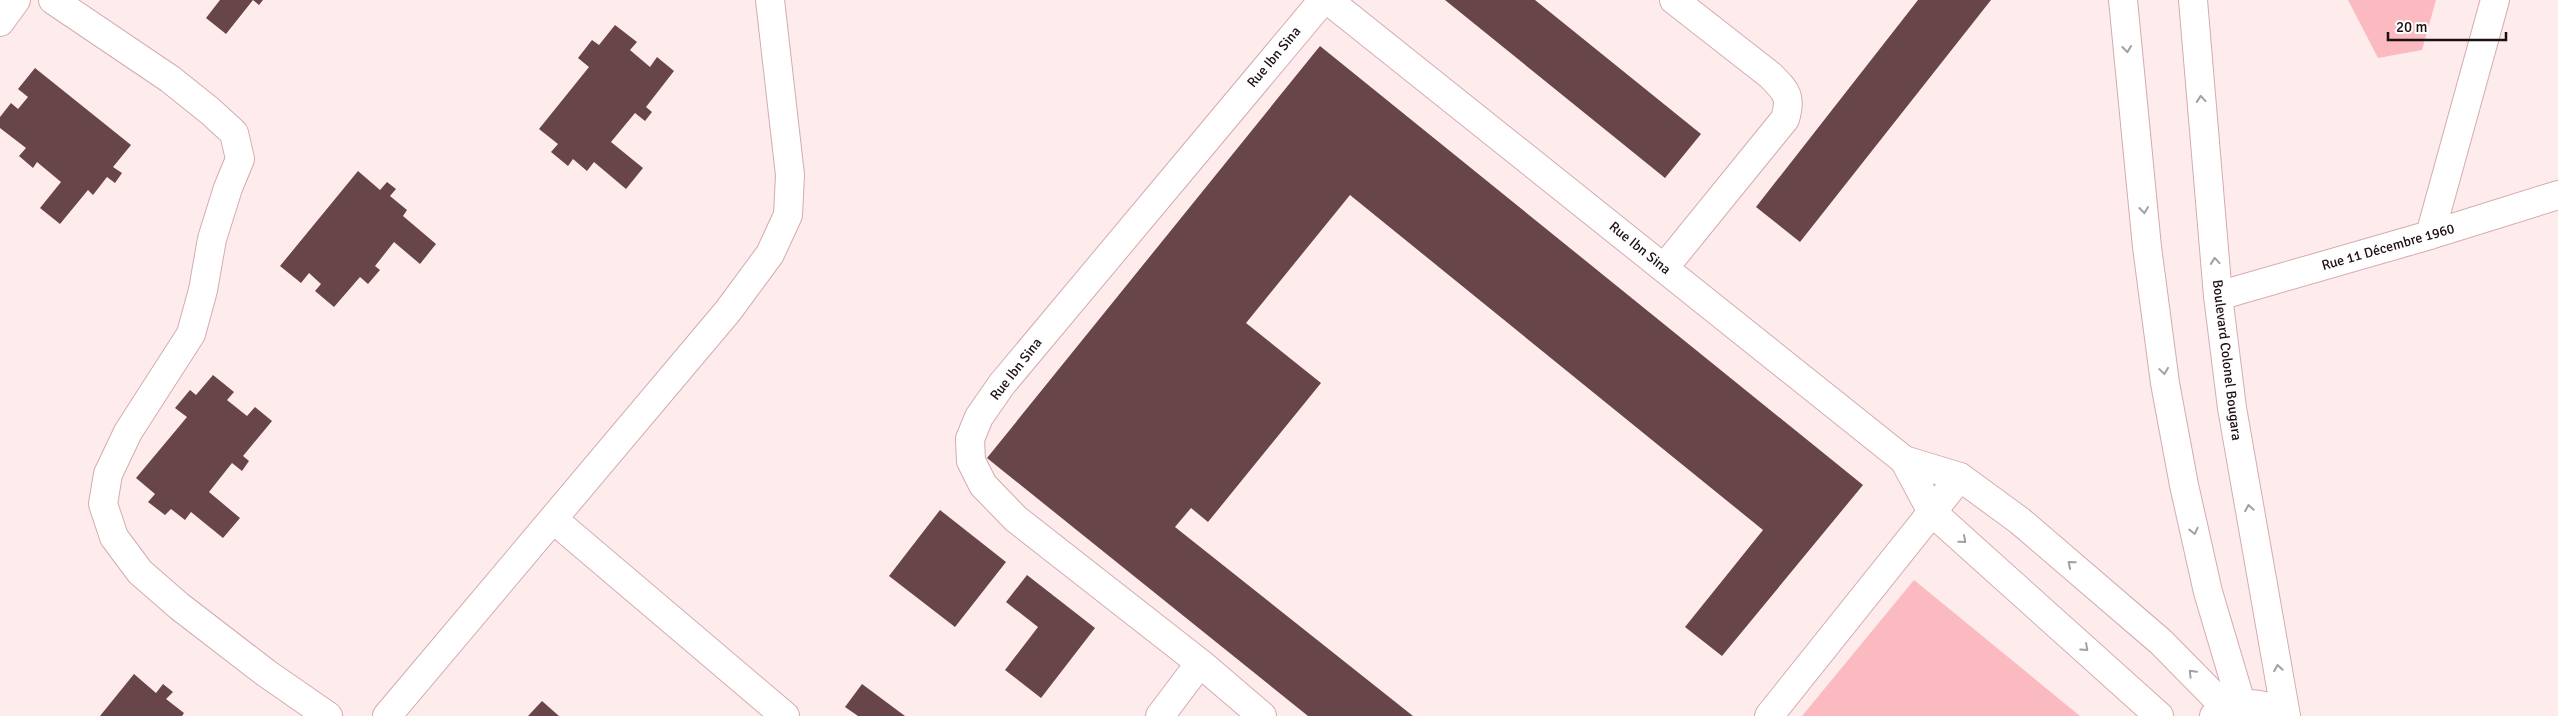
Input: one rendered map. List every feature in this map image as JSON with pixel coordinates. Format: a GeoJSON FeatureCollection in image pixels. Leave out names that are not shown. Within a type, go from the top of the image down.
{"type":"FeatureCollection","features":[{"type":"Feature","properties":{"kind":"street"},"geometry":{"type":"LineString","coordinates":[[0,22],[16,0]]}},
{"type":"Feature","properties":{"kind":"street"},"geometry":{"type":"LineString","coordinates":[[53,0],[170,78],[210,112],[234,133],[240,159],[228,188],[212,240],[203,290],[192,334],[128,432],[108,474],[103,504],[114,537],[140,572],[179,606],[266,673],[328,716]]}},
{"type":"Feature","properties":{"kind":"street"},"geometry":{"type":"LineString","coordinates":[[387,716],[728,311],[770,254],[788,215],[790,175],[770,0]]}},
{"type":"Feature","properties":{"kind":"street","name":"Rue Ibn Sina"},"geometry":{"type":"LineString","coordinates":[[1262,716],[1200,663],[1016,519],[983,485],[971,461],[970,439],[979,417],[1002,384],[1323,0]]}},
{"type":"Feature","properties":{"kind":"street","name":"Rue Ibn Sina"},"geometry":{"type":"LineString","coordinates":[[1328,0],[1904,460]]}},
{"type":"Feature","properties":{"kind":"street"},"geometry":{"type":"LineString","coordinates":[[1664,268],[1785,119],[1789,105],[1788,97],[1782,87],[1770,75],[1674,0]]}},
{"type":"Feature","properties":{"kind":"street"},"geometry":{"type":"LineString","coordinates":[[2123,0],[2148,247],[2166,382],[2184,485],[2208,592],[2227,709]]}},
{"type":"Feature","properties":{"kind":"street","name":"Boulevard Colonel Bougara"},"geometry":{"type":"LineString","coordinates":[[2193,0],[2218,296],[2232,408],[2286,716]]}},
{"type":"Feature","properties":{"kind":"street"},"geometry":{"type":"LineString","coordinates":[[2430,235],[2495,0]]}},
{"type":"Feature","properties":{"kind":"street","name":"Rue 11 Décembre 1960"},"geometry":{"type":"LineString","coordinates":[[2218,296],[2430,235],[2558,195]]}},
{"type":"Feature","properties":{"kind":"street"},"geometry":{"type":"LineString","coordinates":[[1904,460],[1960,477],[2020,521],[2154,635],[2227,709]]}},
{"type":"Feature","properties":{"kind":"street"},"geometry":{"type":"LineString","coordinates":[[1904,460],[1932,512],[2159,716]]}},
{"type":"Feature","properties":{"kind":"street"},"geometry":{"type":"LineString","coordinates":[[1769,716],[1960,477]]}},
{"type":"Feature","properties":{"kind":"street"},"geometry":{"type":"LineString","coordinates":[[552,519],[785,716]]}},
{"type":"Feature","properties":{"kind":"street"},"geometry":{"type":"LineString","coordinates":[[1160,716],[1200,663]]}},
{"type":"Feature","properties":{"kind":"street"},"geometry":{"type":"LineString","coordinates":[[2227,709],[2257,703],[2273,708],[2286,716]]}},
{"type":"Feature","properties":{"kind":"shaded area"},"geometry":{"type":"Polygon","coordinates":[[[2348,0],[2436,0],[2422,50],[2378,58],[2348,0]]]}},
{"type":"Feature","properties":{"kind":"shaded area"},"geometry":{"type":"Polygon","coordinates":[[[1914,580],[2080,716],[1802,716],[1914,580]]]}},
{"type":"Feature","properties":{"kind":"building"},"geometry":{"type":"Polygon","coordinates":[[[220,0],[253,0],[226,34],[206,18],[220,0]]]}},
{"type":"Feature","properties":{"kind":"building"},"geometry":{"type":"Polygon","coordinates":[[[253,0],[263,0],[259,5],[253,0]]]}},
{"type":"Feature","properties":{"kind":"building"},"geometry":{"type":"Polygon","coordinates":[[[1445,0],[1535,0],[1701,134],[1665,178],[1445,0]]]}},
{"type":"Feature","properties":{"kind":"building"},"geometry":{"type":"Polygon","coordinates":[[[1918,0],[1991,0],[1800,242],[1756,207],[1918,0]]]}},
{"type":"Feature","properties":{"kind":"building"},"geometry":{"type":"Polygon","coordinates":[[[615,25],[637,42],[630,50],[650,67],[657,57],[674,71],[646,107],[652,112],[645,121],[635,113],[611,142],[643,168],[626,189],[594,162],[587,171],[573,159],[568,166],[551,152],[558,144],[539,129],[589,67],[578,58],[592,40],[599,45],[615,25]]]}},
{"type":"Feature","properties":{"kind":"building"},"geometry":{"type":"Polygon","coordinates":[[[1320,46],[1863,485],[1722,656],[1685,627],[1763,530],[1350,195],[1246,323],[1321,383],[1208,522],[1191,508],[1175,527],[1413,716],[1308,716],[987,458],[1320,46]]]}},
{"type":"Feature","properties":{"kind":"building"},"geometry":{"type":"Polygon","coordinates":[[[35,68],[131,145],[113,167],[122,173],[115,183],[107,177],[93,195],[88,190],[60,224],[40,208],[61,182],[37,162],[33,168],[19,156],[26,148],[0,128],[0,117],[11,103],[18,109],[28,97],[18,89],[35,68]]]}},
{"type":"Feature","properties":{"kind":"building"},"geometry":{"type":"Polygon","coordinates":[[[358,171],[380,190],[387,182],[396,189],[390,196],[407,210],[403,216],[436,244],[420,264],[394,242],[375,266],[380,270],[368,284],[360,277],[334,307],[315,291],[321,284],[309,273],[301,283],[280,266],[358,171]]]}},
{"type":"Feature","properties":{"kind":"building"},"geometry":{"type":"Polygon","coordinates":[[[213,375],[234,392],[227,400],[247,416],[255,407],[272,421],[243,456],[249,461],[242,471],[232,463],[209,492],[240,518],[223,538],[191,512],[185,520],[171,509],[165,515],[148,502],[155,494],[136,478],[187,417],[175,408],[190,390],[196,395],[213,375]]]}},
{"type":"Feature","properties":{"kind":"building"},"geometry":{"type":"Polygon","coordinates":[[[940,510],[1006,562],[955,627],[889,576],[940,510]]]}},
{"type":"Feature","properties":{"kind":"building"},"geometry":{"type":"Polygon","coordinates":[[[1027,575],[1095,628],[1041,698],[1005,670],[1038,627],[1006,602],[1027,575]]]}},
{"type":"Feature","properties":{"kind":"building"},"geometry":{"type":"Polygon","coordinates":[[[134,674],[156,693],[163,684],[173,692],[166,699],[184,713],[182,716],[100,716],[134,674]]]}},
{"type":"Feature","properties":{"kind":"building"},"geometry":{"type":"Polygon","coordinates":[[[862,684],[905,716],[858,716],[845,707],[862,684]]]}},
{"type":"Feature","properties":{"kind":"building"},"geometry":{"type":"Polygon","coordinates":[[[542,701],[559,716],[528,716],[542,701]]]}}]}
